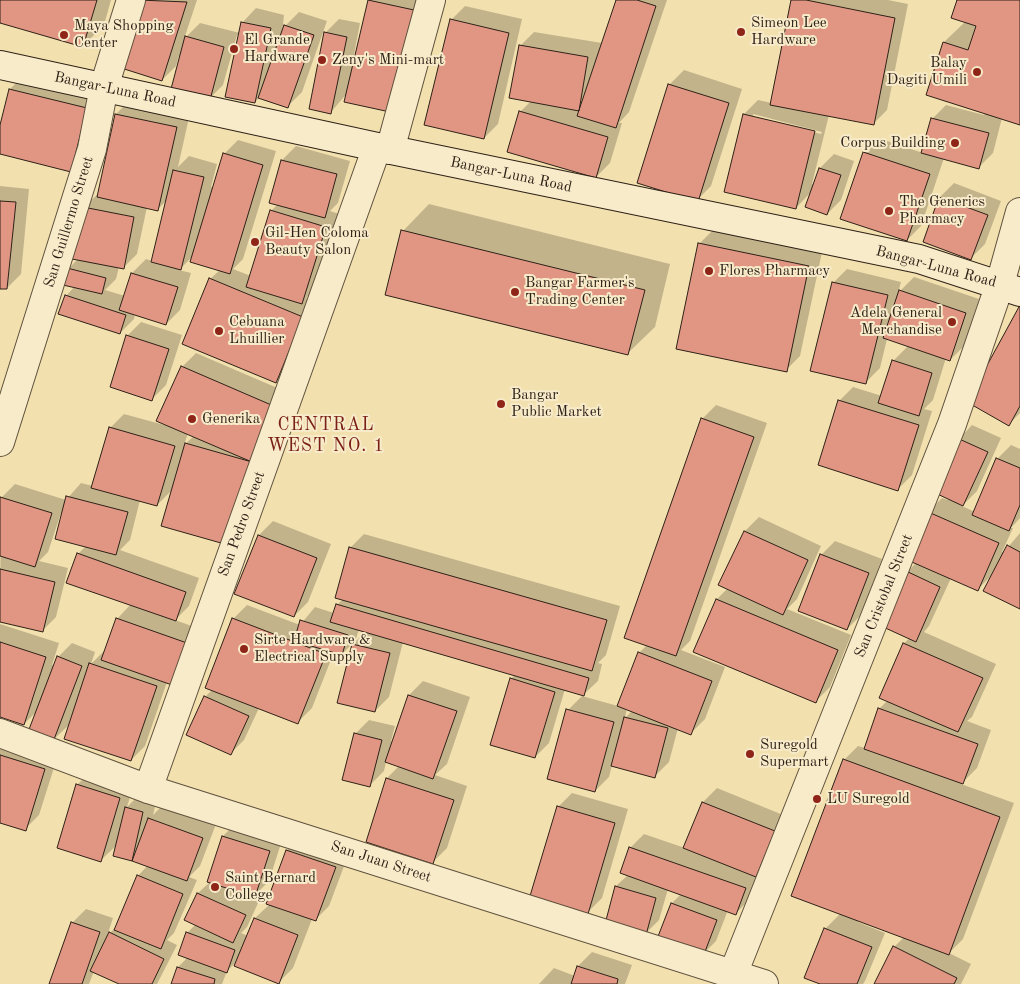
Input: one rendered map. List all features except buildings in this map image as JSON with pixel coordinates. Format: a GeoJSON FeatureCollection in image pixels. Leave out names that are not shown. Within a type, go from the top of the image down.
{"type":"FeatureCollection","features":[{"type":"Feature","properties":{"kind":"street","name":"San Guillermo Street"},"geometry":{"type":"LineString","coordinates":[[0,442],[92,149],[104,87],[131,0]]}},
{"type":"Feature","properties":{"kind":"street","name":"San Pedro Street"},"geometry":{"type":"LineString","coordinates":[[148,789],[384,148],[431,0]]}},
{"type":"Feature","properties":{"kind":"street","name":"Bangar-Luna Road"},"geometry":{"type":"LineString","coordinates":[[0,65],[384,148],[919,259],[1010,288]]}},
{"type":"Feature","properties":{"kind":"street","name":"San Cristobal Street"},"geometry":{"type":"LineString","coordinates":[[733,974],[952,424],[1010,288],[1020,212]]}},
{"type":"Feature","properties":{"kind":"street","name":"San Juan Street"},"geometry":{"type":"LineString","coordinates":[[0,733],[148,789],[764,984]]}},
{"type":"Feature","properties":{"kind":"place","name":"Simeon Lee Hardware"},"geometry":{"type":"Point","coordinates":[741,32]}},
{"type":"Feature","properties":{"kind":"place","name":"Maya Shopping Center"},"geometry":{"type":"Point","coordinates":[64,35]}},
{"type":"Feature","properties":{"kind":"place","name":"El Grande Hardware"},"geometry":{"type":"Point","coordinates":[234,49]}},
{"type":"Feature","properties":{"kind":"place","name":"Zeny's Mini-mart"},"geometry":{"type":"Point","coordinates":[322,60]}},
{"type":"Feature","properties":{"kind":"place","name":"Balay Dagiti Umili"},"geometry":{"type":"Point","coordinates":[977,72]}},
{"type":"Feature","properties":{"kind":"place","name":"Corpus Building"},"geometry":{"type":"Point","coordinates":[955,143]}},
{"type":"Feature","properties":{"kind":"place","name":"The Generics Pharmacy"},"geometry":{"type":"Point","coordinates":[889,211]}},
{"type":"Feature","properties":{"kind":"place","name":"Gil-Hen Coloma Beauty Salon"},"geometry":{"type":"Point","coordinates":[255,242]}},
{"type":"Feature","properties":{"kind":"place","name":"Flores Pharmacy"},"geometry":{"type":"Point","coordinates":[709,271]}},
{"type":"Feature","properties":{"kind":"place","name":"Bangar Farmer's Trading Center"},"geometry":{"type":"Point","coordinates":[515,292]}},
{"type":"Feature","properties":{"kind":"place","name":"Adela General Merchandise"},"geometry":{"type":"Point","coordinates":[952,322]}},
{"type":"Feature","properties":{"kind":"place","name":"Cebuana Lhuillier"},"geometry":{"type":"Point","coordinates":[219,331]}},
{"type":"Feature","properties":{"kind":"place","name":"Bangar Public Market"},"geometry":{"type":"Point","coordinates":[501,404]}},
{"type":"Feature","properties":{"kind":"place","name":"Generika"},"geometry":{"type":"Point","coordinates":[192,419]}},
{"type":"Feature","properties":{"kind":"place","name":"Sirte Hardware & Electrical Supply"},"geometry":{"type":"Point","coordinates":[244,649]}},
{"type":"Feature","properties":{"kind":"place","name":"Suregold Supermart"},"geometry":{"type":"Point","coordinates":[750,754]}},
{"type":"Feature","properties":{"kind":"place","name":"LU Suregold"},"geometry":{"type":"Point","coordinates":[817,799]}},
{"type":"Feature","properties":{"kind":"place","name":"Saint Bernard College"},"geometry":{"type":"Point","coordinates":[215,887]}},
{"type":"Feature","properties":{"kind":"district","name":"CENTRAL WEST NO. 1"},"geometry":{"type":"Point","coordinates":[326,435]}}]}
